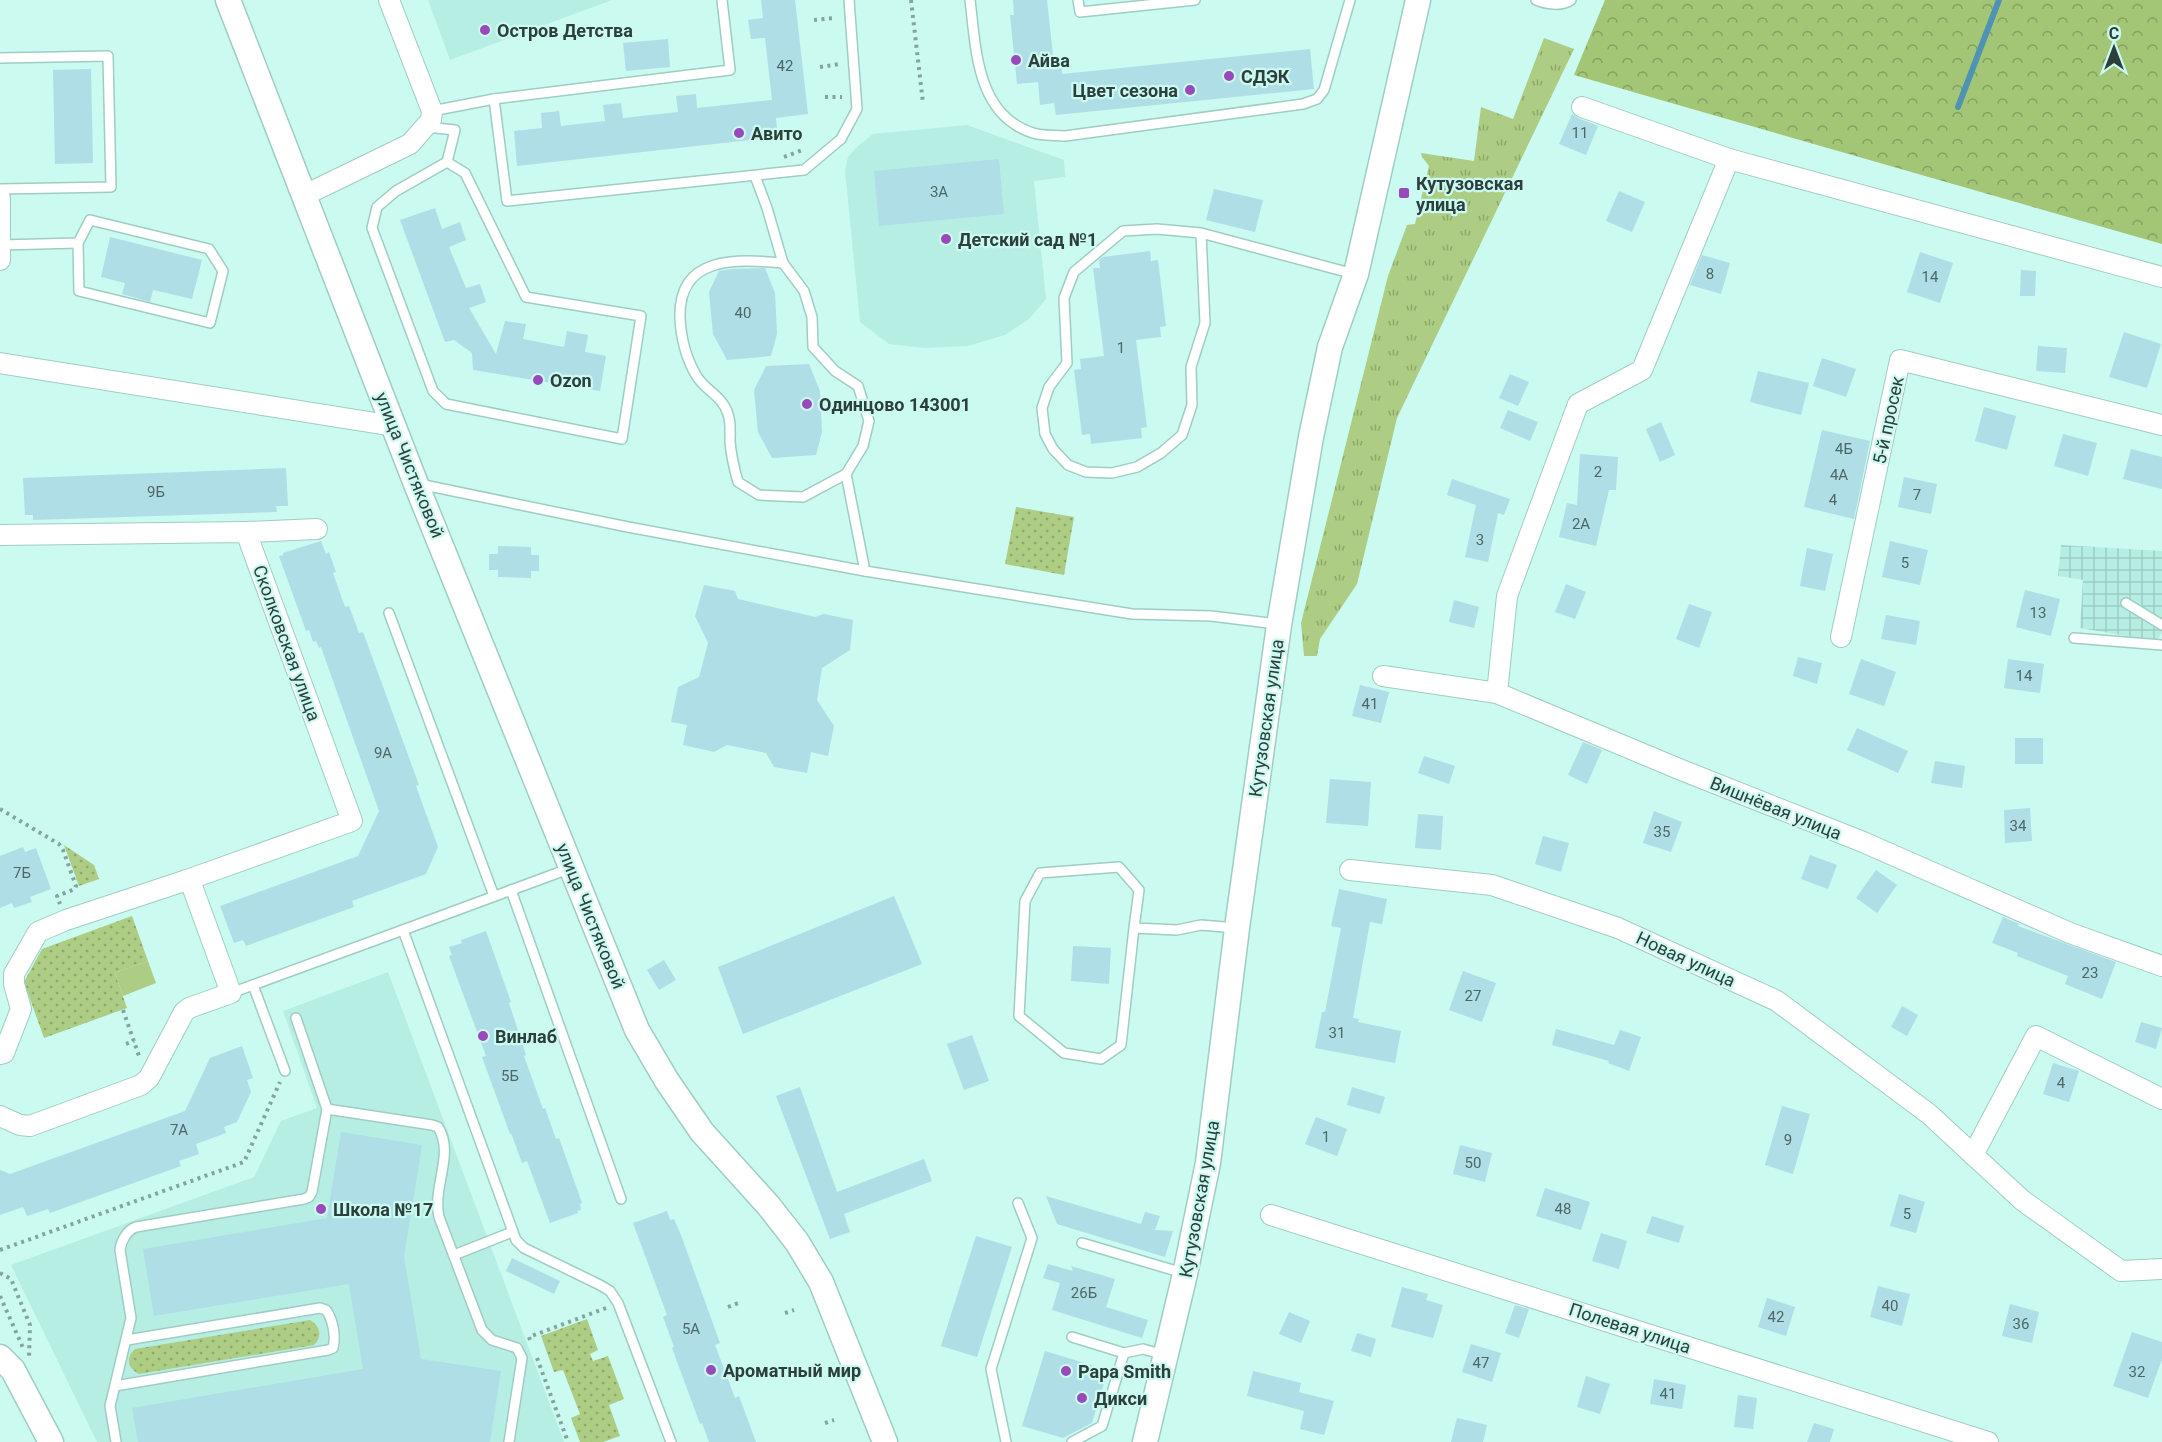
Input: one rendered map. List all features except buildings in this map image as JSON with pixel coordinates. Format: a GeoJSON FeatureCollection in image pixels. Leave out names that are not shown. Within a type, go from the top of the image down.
{"type":"FeatureCollection","features":[{"type":"Feature","properties":{"kind":"street","name":"улица Чистяковой"},"geometry":{"type":"LineString","coordinates":[[228,0],[416,484],[637,1030],[667,1081],[702,1132],[768,1205],[797,1242],[821,1282],[885,1442]]}},
{"type":"Feature","properties":{"kind":"street"},"geometry":{"type":"LineString","coordinates":[[305,195],[410,144],[429,119],[389,0]]}},
{"type":"Feature","properties":{"kind":"street","name":"Кутузовская улица"},"geometry":{"type":"LineString","coordinates":[[1146,1442],[1208,1163],[1237,928],[1279,625],[1311,436],[1330,347],[1356,274],[1418,0]]}},
{"type":"Feature","properties":{"kind":"street"},"geometry":{"type":"LineString","coordinates":[[1582,107],[1729,159],[2162,277]]}},
{"type":"Feature","properties":{"kind":"street"},"geometry":{"type":"LineString","coordinates":[[1497,693],[1507,596],[1578,404],[1642,370],[1729,159]]}},
{"type":"Feature","properties":{"kind":"street"},"geometry":{"type":"LineString","coordinates":[[0,198],[1,252]]}},
{"type":"Feature","properties":{"kind":"street","name":"5-й просек"},"geometry":{"type":"LineString","coordinates":[[1841,637],[1900,360],[2162,425]]}},
{"type":"Feature","properties":{"kind":"street"},"geometry":{"type":"LineString","coordinates":[[0,363],[394,426]]}},
{"type":"Feature","properties":{"kind":"street"},"geometry":{"type":"LineString","coordinates":[[0,535],[317,529]]}},
{"type":"Feature","properties":{"kind":"street","name":"Сколковская улица"},"geometry":{"type":"LineString","coordinates":[[0,1054],[4,1053],[20,1015],[21,1004],[14,984],[14,974],[38,932],[66,920],[352,821],[246,532]]}},
{"type":"Feature","properties":{"kind":"street","name":"Вишнёвая улица"},"geometry":{"type":"LineString","coordinates":[[1383,676],[1497,693],[1863,842],[2070,933],[2162,966]]}},
{"type":"Feature","properties":{"kind":"street","name":"Новая улица"},"geometry":{"type":"LineString","coordinates":[[1350,870],[1492,885],[1618,928],[1777,1001],[1929,1114],[2022,1200],[2121,1270],[2162,1269]]}},
{"type":"Feature","properties":{"kind":"street"},"geometry":{"type":"LineString","coordinates":[[0,1116],[20,1125],[30,1126],[141,1085],[148,1079],[184,1012],[189,1008],[231,993],[192,886],[187,880]]}},
{"type":"Feature","properties":{"kind":"street"},"geometry":{"type":"LineString","coordinates":[[1973,1155],[2036,1036],[2162,1099]]}},
{"type":"Feature","properties":{"kind":"street","name":"Полевая улица"},"geometry":{"type":"LineString","coordinates":[[1271,1215],[1988,1442]]}},
{"type":"Feature","properties":{"kind":"street"},"geometry":{"type":"LineString","coordinates":[[0,1357],[13,1370],[51,1442]]}},
{"type":"Feature","properties":{"kind":"lane"},"geometry":{"type":"LineString","coordinates":[[429,119],[494,99],[730,70],[722,0]]}},
{"type":"Feature","properties":{"kind":"lane"},"geometry":{"type":"LineString","coordinates":[[494,99],[507,201],[804,171],[841,139],[857,109],[849,0]]}},
{"type":"Feature","properties":{"kind":"lane"},"geometry":{"type":"LineString","coordinates":[[970,0],[977,61],[988,96],[1009,120],[1033,133],[1065,136],[1303,104],[1317,99],[1324,90],[1350,0]]}},
{"type":"Feature","properties":{"kind":"lane"},"geometry":{"type":"LineString","coordinates":[[1078,0],[1080,12],[1195,0]]}},
{"type":"Feature","properties":{"kind":"lane"},"geometry":{"type":"LineString","coordinates":[[1536,0],[1544,3],[1566,3],[1570,0]]}},
{"type":"Feature","properties":{"kind":"lane"},"geometry":{"type":"LineString","coordinates":[[0,58],[108,56],[111,187],[0,189]]}},
{"type":"Feature","properties":{"kind":"lane"},"geometry":{"type":"LineString","coordinates":[[429,119],[455,130],[447,162],[396,191],[377,207],[372,228],[433,391],[446,404],[622,439],[641,316],[526,297],[465,173],[447,162]]}},
{"type":"Feature","properties":{"kind":"lane"},"geometry":{"type":"LineString","coordinates":[[755,176],[783,263],[804,291],[812,317],[813,347],[835,371],[858,386],[869,422],[863,446],[846,474],[803,496],[759,495],[738,482],[732,463],[728,414],[720,398],[697,378],[684,348],[680,301],[694,274],[715,265],[746,260],[783,263]]}},
{"type":"Feature","properties":{"kind":"lane"},"geometry":{"type":"LineString","coordinates":[[90,220],[209,249],[223,271],[210,323],[79,291],[78,243],[90,220]]}},
{"type":"Feature","properties":{"kind":"lane"},"geometry":{"type":"LineString","coordinates":[[1201,233],[1205,323],[1191,367],[1192,405],[1182,435],[1161,453],[1137,467],[1112,473],[1086,472],[1068,465],[1053,449],[1045,434],[1042,408],[1049,387],[1067,363],[1064,298],[1074,272],[1123,231],[1157,230],[1201,233],[1356,274]]}},
{"type":"Feature","properties":{"kind":"lane"},"geometry":{"type":"LineString","coordinates":[[1,252],[78,243]]}},
{"type":"Feature","properties":{"kind":"lane"},"geometry":{"type":"LineString","coordinates":[[846,474],[865,571]]}},
{"type":"Feature","properties":{"kind":"lane"},"geometry":{"type":"LineString","coordinates":[[416,484],[628,527],[865,571],[1132,614],[1211,616],[1279,625]]}},
{"type":"Feature","properties":{"kind":"lane"},"geometry":{"type":"LineString","coordinates":[[2126,603],[2162,625]]}},
{"type":"Feature","properties":{"kind":"lane"},"geometry":{"type":"LineString","coordinates":[[389,612],[494,896]]}},
{"type":"Feature","properties":{"kind":"lane"},"geometry":{"type":"LineString","coordinates":[[2074,638],[2162,645]]}},
{"type":"Feature","properties":{"kind":"lane"},"geometry":{"type":"LineString","coordinates":[[1119,867],[1139,890],[1134,928],[1120,1045],[1101,1059],[1064,1053],[1019,1016],[1025,901],[1040,873],[1119,867]]}},
{"type":"Feature","properties":{"kind":"lane"},"geometry":{"type":"LineString","coordinates":[[231,993],[572,868]]}},
{"type":"Feature","properties":{"kind":"lane"},"geometry":{"type":"LineString","coordinates":[[511,890],[621,1199]]}},
{"type":"Feature","properties":{"kind":"lane"},"geometry":{"type":"LineString","coordinates":[[1134,928],[1177,930],[1201,925],[1237,928]]}},
{"type":"Feature","properties":{"kind":"lane"},"geometry":{"type":"LineString","coordinates":[[403,930],[516,1240],[524,1248],[610,1292],[618,1303],[671,1442]]}},
{"type":"Feature","properties":{"kind":"lane"},"geometry":{"type":"LineString","coordinates":[[253,985],[285,1071]]}},
{"type":"Feature","properties":{"kind":"lane"},"geometry":{"type":"LineString","coordinates":[[116,1442],[110,1406],[131,1324],[120,1250],[128,1232],[136,1227],[309,1197],[312,1192],[327,1109],[296,1018]]}},
{"type":"Feature","properties":{"kind":"lane"},"geometry":{"type":"LineString","coordinates":[[327,1109],[438,1127],[445,1143],[437,1209],[486,1335],[492,1340],[517,1348],[521,1352],[509,1442]]}},
{"type":"Feature","properties":{"kind":"lane"},"geometry":{"type":"LineString","coordinates":[[1006,1442],[991,1370],[1032,1238],[1018,1203]]}},
{"type":"Feature","properties":{"kind":"lane"},"geometry":{"type":"LineString","coordinates":[[454,1255],[512,1232]]}},
{"type":"Feature","properties":{"kind":"lane"},"geometry":{"type":"LineString","coordinates":[[1082,1243],[1185,1274]]}},
{"type":"Feature","properties":{"kind":"lane"},"geometry":{"type":"LineString","coordinates":[[115,1386],[328,1350],[333,1347],[334,1342],[330,1315],[326,1310],[320,1308],[127,1340]]}},
{"type":"Feature","properties":{"kind":"lane"},"geometry":{"type":"LineString","coordinates":[[1072,1337],[1124,1353],[1143,1348],[1166,1355]]}},
{"type":"Feature","properties":{"kind":"lane"},"geometry":{"type":"LineString","coordinates":[[1072,1442],[1102,1426],[1124,1353]]}},
{"type":"Feature","properties":{"kind":"path"},"geometry":{"type":"LineString","coordinates":[[911,0],[923,103]]}},
{"type":"Feature","properties":{"kind":"path"},"geometry":{"type":"LineString","coordinates":[[834,9],[836,29]]}},
{"type":"Feature","properties":{"kind":"path"},"geometry":{"type":"LineString","coordinates":[[814,20],[835,18]]}},
{"type":"Feature","properties":{"kind":"path"},"geometry":{"type":"LineString","coordinates":[[839,52],[842,75]]}},
{"type":"Feature","properties":{"kind":"path"},"geometry":{"type":"LineString","coordinates":[[820,67],[840,64]]}},
{"type":"Feature","properties":{"kind":"path"},"geometry":{"type":"LineString","coordinates":[[825,97],[845,97],[843,105]]}},
{"type":"Feature","properties":{"kind":"path"},"geometry":{"type":"LineString","coordinates":[[783,157],[811,147]]}},
{"type":"Feature","properties":{"kind":"path"},"geometry":{"type":"LineString","coordinates":[[0,809],[61,846],[76,886],[75,889],[57,896],[66,920]]}},
{"type":"Feature","properties":{"kind":"path"},"geometry":{"type":"LineString","coordinates":[[123,1010],[148,1079]]}},
{"type":"Feature","properties":{"kind":"path"},"geometry":{"type":"LineString","coordinates":[[126,1044],[134,1041]]}},
{"type":"Feature","properties":{"kind":"path"},"geometry":{"type":"LineString","coordinates":[[0,1250],[244,1162],[285,1071]]}},
{"type":"Feature","properties":{"kind":"path"},"geometry":{"type":"LineString","coordinates":[[0,1273],[11,1279],[29,1321],[29,1361],[0,1296]]}},
{"type":"Feature","properties":{"kind":"path"},"geometry":{"type":"LineString","coordinates":[[728,1307],[741,1302]]}},
{"type":"Feature","properties":{"kind":"path"},"geometry":{"type":"LineString","coordinates":[[568,1442],[529,1337],[618,1303]]}},
{"type":"Feature","properties":{"kind":"path"},"geometry":{"type":"LineString","coordinates":[[785,1313],[794,1311]]}},
{"type":"Feature","properties":{"kind":"path"},"geometry":{"type":"LineString","coordinates":[[806,1372],[815,1368]]}},
{"type":"Feature","properties":{"kind":"path"},"geometry":{"type":"LineString","coordinates":[[825,1423],[834,1420]]}},
{"type":"Feature","properties":{"kind":"shaded area","name":"Остров Детства"},"geometry":{"type":"Polygon","coordinates":[[[428,0],[612,0],[450,60],[428,0]]]}},
{"type":"Feature","properties":{"kind":"shaded area","name":"Детский сад №1"},"geometry":{"type":"Polygon","coordinates":[[[967,125],[1064,160],[1065,177],[1034,181],[1046,299],[1029,319],[1005,335],[968,346],[925,348],[889,344],[860,322],[845,170],[848,157],[873,134],[967,125]]]}},
{"type":"Feature","properties":{"kind":"shaded area"},"geometry":{"type":"Polygon","coordinates":[[[2061,545],[2162,551],[2162,633],[2156,641],[2080,628],[2083,580],[2058,576],[2061,545]]]}},
{"type":"Feature","properties":{"kind":"shaded area","name":"Школа №17"},"geometry":{"type":"Polygon","coordinates":[[[388,972],[564,1442],[97,1442],[11,1265],[254,1177],[281,1121],[317,1108],[283,1011],[388,972]]]}},
{"type":"Feature","properties":{"kind":"green space"},"geometry":{"type":"Polygon","coordinates":[[[1605,0],[2162,0],[2162,244],[1574,75],[1605,0]]]}},
{"type":"Feature","properties":{"kind":"green space"},"geometry":{"type":"Polygon","coordinates":[[[1544,38],[1574,49],[1397,418],[1357,584],[1320,639],[1317,656],[1304,656],[1301,623],[1388,276],[1407,225],[1415,224],[1429,166],[1421,153],[1474,161],[1481,107],[1513,119],[1544,38]]]}},
{"type":"Feature","properties":{"kind":"green space"},"geometry":{"type":"Polygon","coordinates":[[[1016,507],[1074,517],[1064,575],[1005,564],[1016,507]]]}},
{"type":"Feature","properties":{"kind":"green space"},"geometry":{"type":"Polygon","coordinates":[[[64,845],[94,865],[99,879],[79,886],[64,845]]]}},
{"type":"Feature","properties":{"kind":"green space"},"geometry":{"type":"Polygon","coordinates":[[[132,916],[148,961],[115,973],[127,1008],[44,1038],[24,982],[42,949],[132,916]]]}},
{"type":"Feature","properties":{"kind":"green space"},"geometry":{"type":"Polygon","coordinates":[[[148,961],[156,983],[123,996],[115,973],[148,961]]]}},
{"type":"Feature","properties":{"kind":"green space"},"geometry":{"type":"Polygon","coordinates":[[[587,1319],[598,1350],[590,1354],[593,1361],[608,1356],[624,1399],[609,1405],[620,1436],[603,1442],[580,1442],[571,1418],[580,1414],[563,1370],[554,1372],[541,1336],[587,1319]]]}},
{"type":"Feature","properties":{"kind":"green space"},"geometry":{"type":"Polygon","coordinates":[[[310,1320],[319,1331],[319,1338],[314,1345],[139,1374],[132,1369],[129,1363],[130,1356],[135,1349],[310,1320]]]}},
{"type":"Feature","properties":{"kind":"waterway"},"geometry":{"type":"LineString","coordinates":[[1958,107],[1999,0]]}},
{"type":"Feature","properties":{"kind":"place","name":"Остров Детства"},"geometry":{"type":"Point","coordinates":[485,30]}},
{"type":"Feature","properties":{"kind":"place","name":"Айва"},"geometry":{"type":"Point","coordinates":[1016,60]}},
{"type":"Feature","properties":{"kind":"place","name":"СДЭК"},"geometry":{"type":"Point","coordinates":[1229,76]}},
{"type":"Feature","properties":{"kind":"place","name":"Цвет сезона"},"geometry":{"type":"Point","coordinates":[1190,90]}},
{"type":"Feature","properties":{"kind":"place","name":"Авито"},"geometry":{"type":"Point","coordinates":[739,133]}},
{"type":"Feature","properties":{"kind":"place","name":"Кутузовская улица"},"geometry":{"type":"Point","coordinates":[1404,193]}},
{"type":"Feature","properties":{"kind":"place","name":"Детский сад №1"},"geometry":{"type":"Point","coordinates":[946,239]}},
{"type":"Feature","properties":{"kind":"place","name":"Ozon"},"geometry":{"type":"Point","coordinates":[538,380]}},
{"type":"Feature","properties":{"kind":"place","name":"Одинцово 143001"},"geometry":{"type":"Point","coordinates":[807,404]}},
{"type":"Feature","properties":{"kind":"place","name":"Винлаб"},"geometry":{"type":"Point","coordinates":[483,1036]}},
{"type":"Feature","properties":{"kind":"place","name":"Школа №17"},"geometry":{"type":"Point","coordinates":[321,1209]}},
{"type":"Feature","properties":{"kind":"place","name":"Ароматный мир"},"geometry":{"type":"Point","coordinates":[711,1370]}},
{"type":"Feature","properties":{"kind":"place","name":"Papa Smith"},"geometry":{"type":"Point","coordinates":[1066,1371]}},
{"type":"Feature","properties":{"kind":"place","name":"Дикси"},"geometry":{"type":"Point","coordinates":[1082,1398]}}]}
